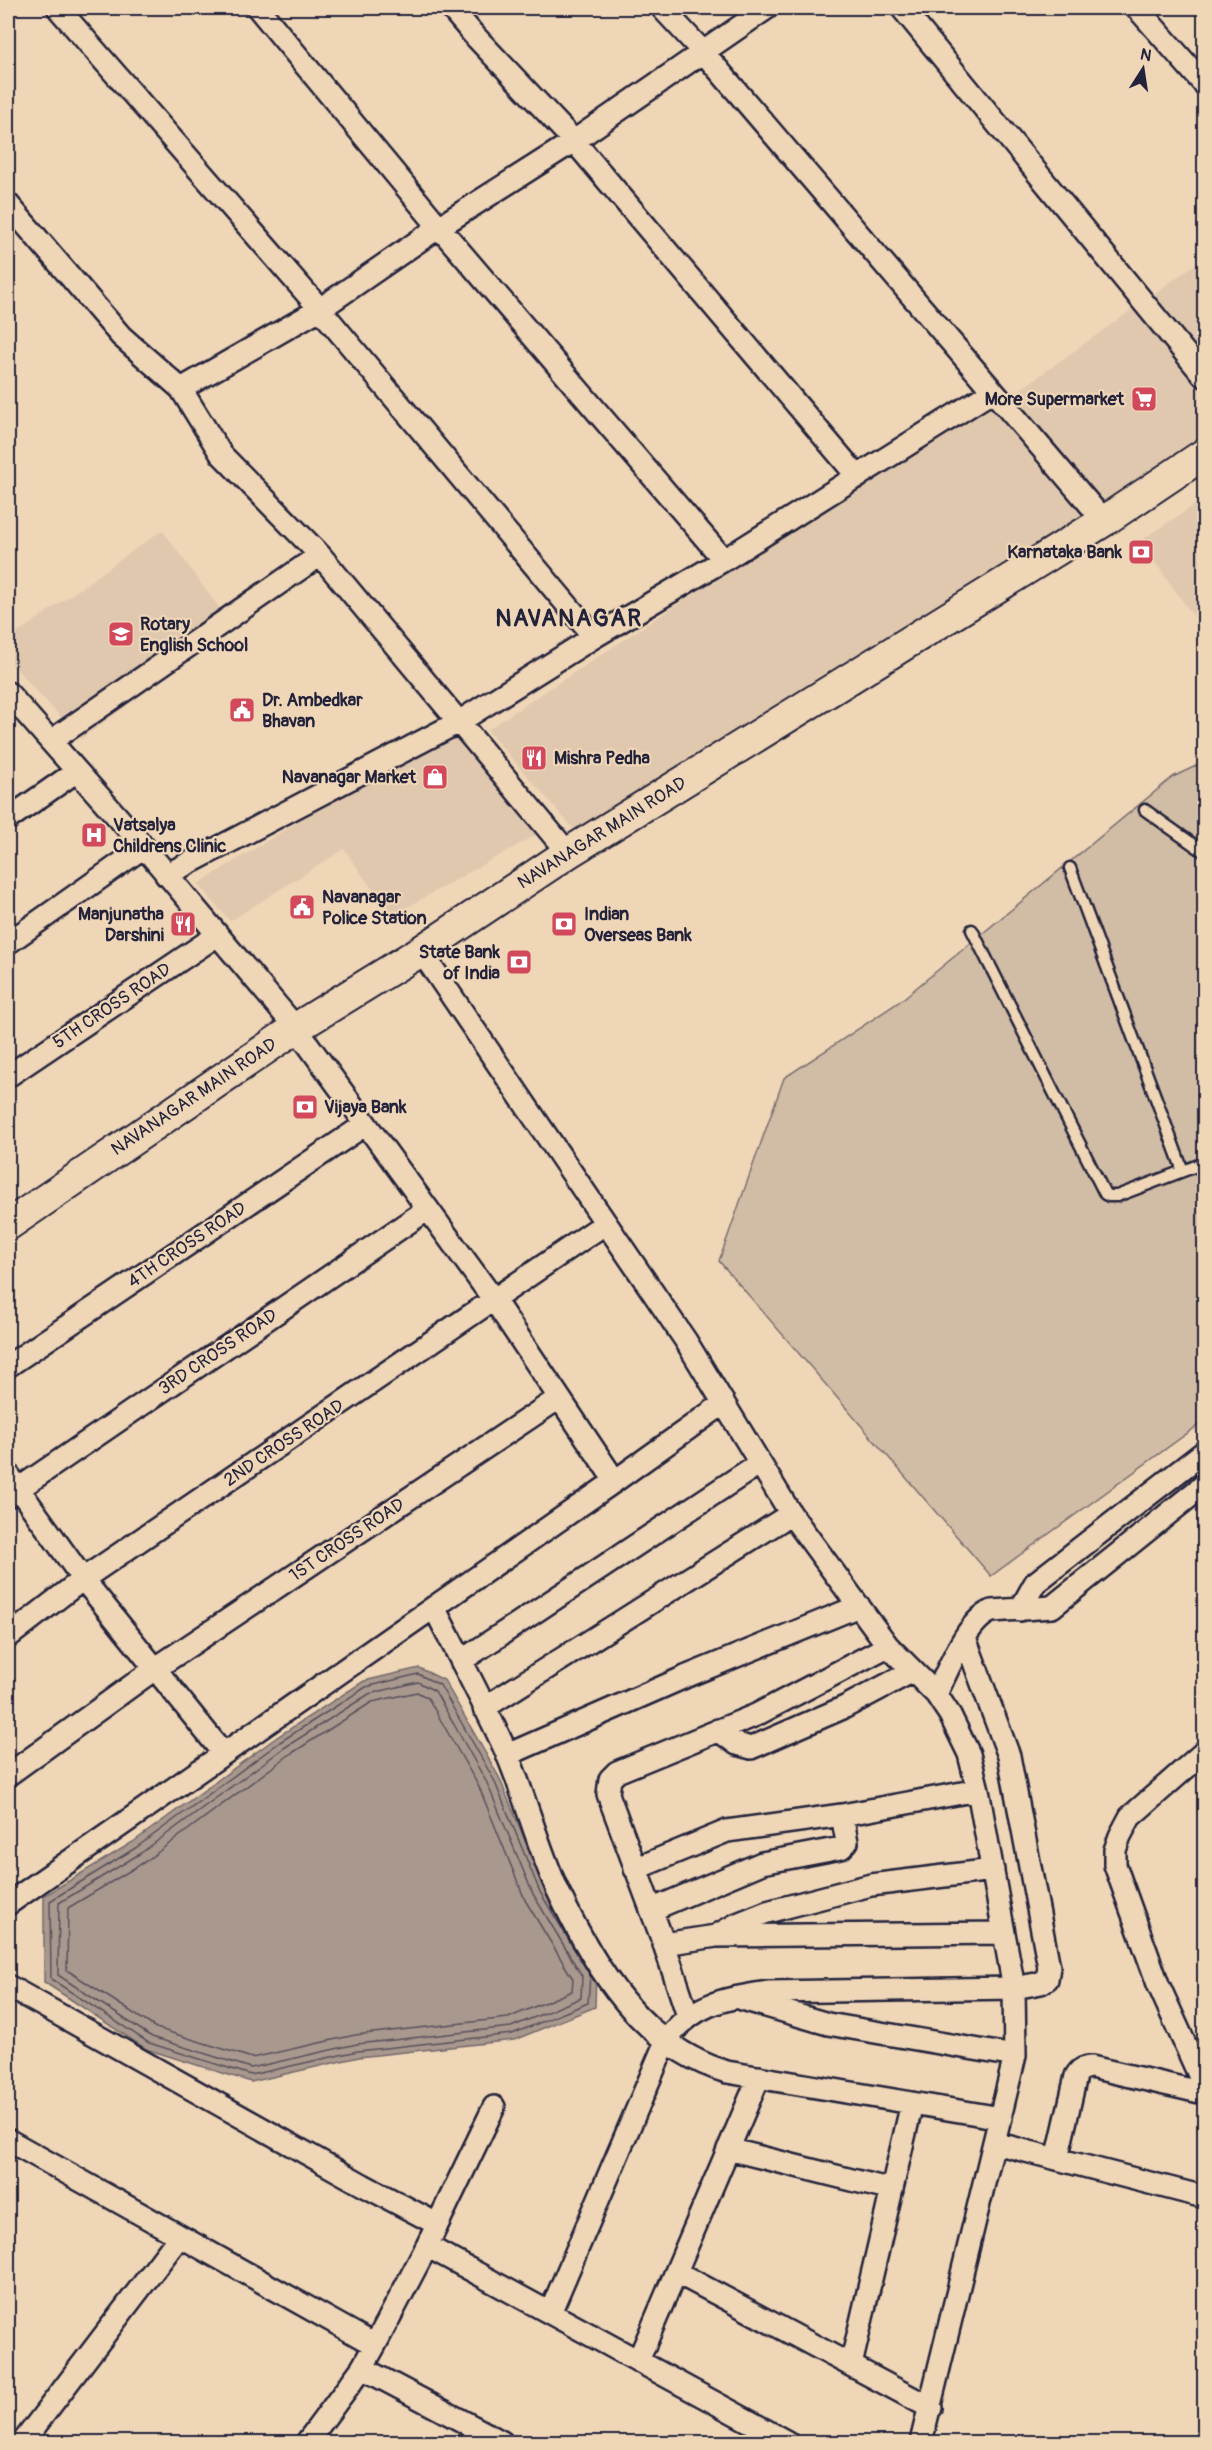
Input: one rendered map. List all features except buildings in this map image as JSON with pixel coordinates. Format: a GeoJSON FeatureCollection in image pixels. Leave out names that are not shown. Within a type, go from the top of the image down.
{"type":"FeatureCollection","features":[{"type":"Feature","properties":{"kind":"main road","name":"NAVANAGAR MAIN ROAD"},"geometry":{"type":"LineString","coordinates":[[8,1225],[296,1028],[421,951],[568,853],[1104,520],[1204,454]]}},
{"type":"Feature","properties":{"kind":"street"},"geometry":{"type":"LineString","coordinates":[[58,8],[320,309],[594,637]]}},
{"type":"Feature","properties":{"kind":"street"},"geometry":{"type":"LineString","coordinates":[[258,8],[439,227],[724,560]]}},
{"type":"Feature","properties":{"kind":"street"},"geometry":{"type":"LineString","coordinates":[[451,8],[574,141],[858,477]]}},
{"type":"Feature","properties":{"kind":"street"},"geometry":{"type":"LineString","coordinates":[[662,8],[704,53],[1104,520]]}},
{"type":"Feature","properties":{"kind":"street"},"geometry":{"type":"LineString","coordinates":[[181,389],[320,309],[439,227],[574,141],[767,8]]}},
{"type":"Feature","properties":{"kind":"street"},"geometry":{"type":"LineString","coordinates":[[902,8],[1204,375]]}},
{"type":"Feature","properties":{"kind":"street"},"geometry":{"type":"LineString","coordinates":[[1137,8],[1204,84]]}},
{"type":"Feature","properties":{"kind":"street"},"geometry":{"type":"LineString","coordinates":[[8,204],[121,336],[181,389],[221,453],[320,555],[457,723],[568,853]]}},
{"type":"Feature","properties":{"kind":"street"},"geometry":{"type":"LineString","coordinates":[[166,875],[457,723],[858,477],[993,391]]}},
{"type":"Feature","properties":{"kind":"street"},"geometry":{"type":"LineString","coordinates":[[51,741],[320,555]]}},
{"type":"Feature","properties":{"kind":"street"},"geometry":{"type":"LineString","coordinates":[[8,693],[144,847],[216,936],[296,1028],[494,1300],[615,1481]]}},
{"type":"Feature","properties":{"kind":"street"},"geometry":{"type":"LineString","coordinates":[[8,819],[77,771]]}},
{"type":"Feature","properties":{"kind":"street"},"geometry":{"type":"LineString","coordinates":[[8,943],[144,847]]}},
{"type":"Feature","properties":{"kind":"street","name":"5TH CROSS ROAD"},"geometry":{"type":"LineString","coordinates":[[8,1076],[216,936]]}},
{"type":"Feature","properties":{"kind":"street"},"geometry":{"type":"LineString","coordinates":[[421,951],[687,1341],[791,1514],[888,1646],[936,1694],[950,1715],[969,1754],[978,1790],[1014,1988],[1015,2056],[921,2442]]}},
{"type":"Feature","properties":{"kind":"street","name":"4TH CROSS ROAD"},"geometry":{"type":"LineString","coordinates":[[8,1366],[366,1124]]}},
{"type":"Feature","properties":{"kind":"street","name":"3RD CROSS ROAD"},"geometry":{"type":"LineString","coordinates":[[11,1486],[428,1209]]}},
{"type":"Feature","properties":{"kind":"street","name":"2ND CROSS ROAD"},"geometry":{"type":"LineString","coordinates":[[8,1636],[73,1587],[606,1223]]}},
{"type":"Feature","properties":{"kind":"street","name":"1ST CROSS ROAD"},"geometry":{"type":"LineString","coordinates":[[8,1775],[147,1675],[559,1398]]}},
{"type":"Feature","properties":{"kind":"street"},"geometry":{"type":"LineString","coordinates":[[8,1904],[724,1403]]}},
{"type":"Feature","properties":{"kind":"street"},"geometry":{"type":"LineString","coordinates":[[1020,1610],[1035,1583],[1204,1452]]}},
{"type":"Feature","properties":{"kind":"street"},"geometry":{"type":"LineString","coordinates":[[461,1661],[760,1463]]}},
{"type":"Feature","properties":{"kind":"street"},"geometry":{"type":"LineString","coordinates":[[936,1694],[965,1638],[985,1613],[998,1610],[1052,1607],[1204,1485]]}},
{"type":"Feature","properties":{"kind":"street"},"geometry":{"type":"LineString","coordinates":[[11,1486],[73,1587],[147,1675],[213,1760]]}},
{"type":"Feature","properties":{"kind":"street"},"geometry":{"type":"LineString","coordinates":[[484,1708],[791,1514]]}},
{"type":"Feature","properties":{"kind":"street"},"geometry":{"type":"LineString","coordinates":[[507,1755],[685,1677],[859,1606]]}},
{"type":"Feature","properties":{"kind":"street"},"geometry":{"type":"LineString","coordinates":[[434,1607],[507,1755],[558,1890],[582,1936],[620,1998],[640,2020],[666,2042],[705,2065],[759,2077],[1001,2118]]}},
{"type":"Feature","properties":{"kind":"street"},"geometry":{"type":"LineString","coordinates":[[550,2313],[666,2042],[688,2016],[707,2006],[735,1997],[768,1992],[1014,1988],[1045,1982],[1049,1967],[1009,1756],[965,1638]]}},
{"type":"Feature","properties":{"kind":"street"},"geometry":{"type":"LineString","coordinates":[[688,2016],[664,1944],[608,1794],[610,1779],[617,1772],[756,1715],[888,1646]]}},
{"type":"Feature","properties":{"kind":"street"},"geometry":{"type":"LineString","coordinates":[[718,1730],[742,1748],[751,1748],[845,1707],[913,1671]]}},
{"type":"Feature","properties":{"kind":"street"},"geometry":{"type":"LineString","coordinates":[[1204,1752],[1130,1817],[1115,1850],[1115,1865],[1158,1984],[1204,2086]]}},
{"type":"Feature","properties":{"kind":"street"},"geometry":{"type":"LineString","coordinates":[[635,1869],[727,1831],[842,1815],[978,1790]]}},
{"type":"Feature","properties":{"kind":"street"},"geometry":{"type":"LineString","coordinates":[[651,1910],[762,1863],[841,1848],[847,1842],[842,1815]]}},
{"type":"Feature","properties":{"kind":"street"},"geometry":{"type":"LineString","coordinates":[[716,1936],[737,1924],[767,1912],[871,1885],[993,1870]]}},
{"type":"Feature","properties":{"kind":"street"},"geometry":{"type":"LineString","coordinates":[[664,1944],[716,1936],[1004,1933]]}},
{"type":"Feature","properties":{"kind":"street"},"geometry":{"type":"LineString","coordinates":[[8,1986],[363,2186],[437,2224]]}},
{"type":"Feature","properties":{"kind":"street"},"geometry":{"type":"LineString","coordinates":[[735,1997],[828,2024],[1015,2056]]}},
{"type":"Feature","properties":{"kind":"street"},"geometry":{"type":"LineString","coordinates":[[1057,2159],[1076,2076],[1084,2068],[1091,2067],[1204,2093]]}},
{"type":"Feature","properties":{"kind":"street"},"geometry":{"type":"LineString","coordinates":[[638,2361],[759,2077]]}},
{"type":"Feature","properties":{"kind":"street"},"geometry":{"type":"LineString","coordinates":[[850,2365],[912,2103]]}},
{"type":"Feature","properties":{"kind":"street"},"geometry":{"type":"LineString","coordinates":[[307,2442],[362,2368],[375,2345],[427,2246],[494,2107]]}},
{"type":"Feature","properties":{"kind":"street"},"geometry":{"type":"LineString","coordinates":[[8,2140],[375,2345]]}},
{"type":"Feature","properties":{"kind":"street"},"geometry":{"type":"LineString","coordinates":[[995,2144],[1204,2197]]}},
{"type":"Feature","properties":{"kind":"street"},"geometry":{"type":"LineString","coordinates":[[728,2149],[892,2190]]}},
{"type":"Feature","properties":{"kind":"street"},"geometry":{"type":"LineString","coordinates":[[23,2442],[179,2237]]}},
{"type":"Feature","properties":{"kind":"street"},"geometry":{"type":"LineString","coordinates":[[427,2246],[787,2442]]}},
{"type":"Feature","properties":{"kind":"street"},"geometry":{"type":"LineString","coordinates":[[676,2272],[931,2408]]}},
{"type":"Feature","properties":{"kind":"street"},"geometry":{"type":"LineString","coordinates":[[362,2368],[502,2442]]}},
{"type":"Feature","properties":{"kind":"lane"},"geometry":{"type":"LineString","coordinates":[[1145,810],[1204,852]]}},
{"type":"Feature","properties":{"kind":"lane"},"geometry":{"type":"LineString","coordinates":[[1070,868],[1183,1171]]}},
{"type":"Feature","properties":{"kind":"lane"},"geometry":{"type":"LineString","coordinates":[[972,930],[1105,1194],[1108,1197],[1117,1196],[1204,1163]]}},
{"type":"Feature","properties":{"kind":"shaded area"},"geometry":{"type":"Polygon","coordinates":[[[1204,258],[1204,445],[586,843],[487,730],[722,575],[1024,387],[1204,258]]]}},
{"type":"Feature","properties":{"kind":"shaded area"},"geometry":{"type":"Polygon","coordinates":[[[1204,499],[1204,631],[1140,541],[1204,499]]]}},
{"type":"Feature","properties":{"kind":"shaded area","name":"Rotary English School"},"geometry":{"type":"Polygon","coordinates":[[[162,530],[234,628],[81,739],[8,660],[8,640],[162,530]]]}},
{"type":"Feature","properties":{"kind":"shaded area","name":"Navanagar Market"},"geometry":{"type":"Polygon","coordinates":[[[458,722],[541,832],[391,916],[344,849],[230,921],[198,884],[458,722]]]}},
{"type":"Feature","properties":{"kind":"shaded area"},"geometry":{"type":"Polygon","coordinates":[[[1204,762],[1204,1421],[991,1576],[719,1261],[784,1078],[899,1002],[1173,777],[1204,762]]]}},
{"type":"Feature","properties":{"kind":"water"},"geometry":{"type":"Polygon","coordinates":[[[419,1668],[444,1680],[499,1777],[545,1889],[596,1973],[595,2007],[514,2040],[359,2057],[251,2082],[146,2049],[44,1982],[44,1896],[133,1842],[277,1737],[364,1681],[419,1668]]]}},
{"type":"Feature","properties":{"kind":"place","name":"More Supermarket"},"geometry":{"type":"Point","coordinates":[1144,399]}},
{"type":"Feature","properties":{"kind":"place","name":"Karnataka Bank"},"geometry":{"type":"Point","coordinates":[1141,552]}},
{"type":"Feature","properties":{"kind":"place","name":"Rotary English School"},"geometry":{"type":"Point","coordinates":[121,634]}},
{"type":"Feature","properties":{"kind":"place","name":"Dr. Ambedkar Bhavan"},"geometry":{"type":"Point","coordinates":[242,710]}},
{"type":"Feature","properties":{"kind":"place","name":"Mishra Pedha"},"geometry":{"type":"Point","coordinates":[534,758]}},
{"type":"Feature","properties":{"kind":"place","name":"Navanagar Market"},"geometry":{"type":"Point","coordinates":[435,777]}},
{"type":"Feature","properties":{"kind":"place","name":"Vatsalya Childrens Clinic"},"geometry":{"type":"Point","coordinates":[94,835]}},
{"type":"Feature","properties":{"kind":"place","name":"Navanagar Police Station"},"geometry":{"type":"Point","coordinates":[302,907]}},
{"type":"Feature","properties":{"kind":"place","name":"Manjunatha Darshini"},"geometry":{"type":"Point","coordinates":[183,924]}},
{"type":"Feature","properties":{"kind":"place","name":"Indian Overseas Bank"},"geometry":{"type":"Point","coordinates":[564,924]}},
{"type":"Feature","properties":{"kind":"place","name":"State Bank of India"},"geometry":{"type":"Point","coordinates":[519,962]}},
{"type":"Feature","properties":{"kind":"place","name":"Vijaya Bank"},"geometry":{"type":"Point","coordinates":[305,1107]}},
{"type":"Feature","properties":{"kind":"district","name":"NAVANAGAR"},"geometry":{"type":"Point","coordinates":[569,618]}}]}
